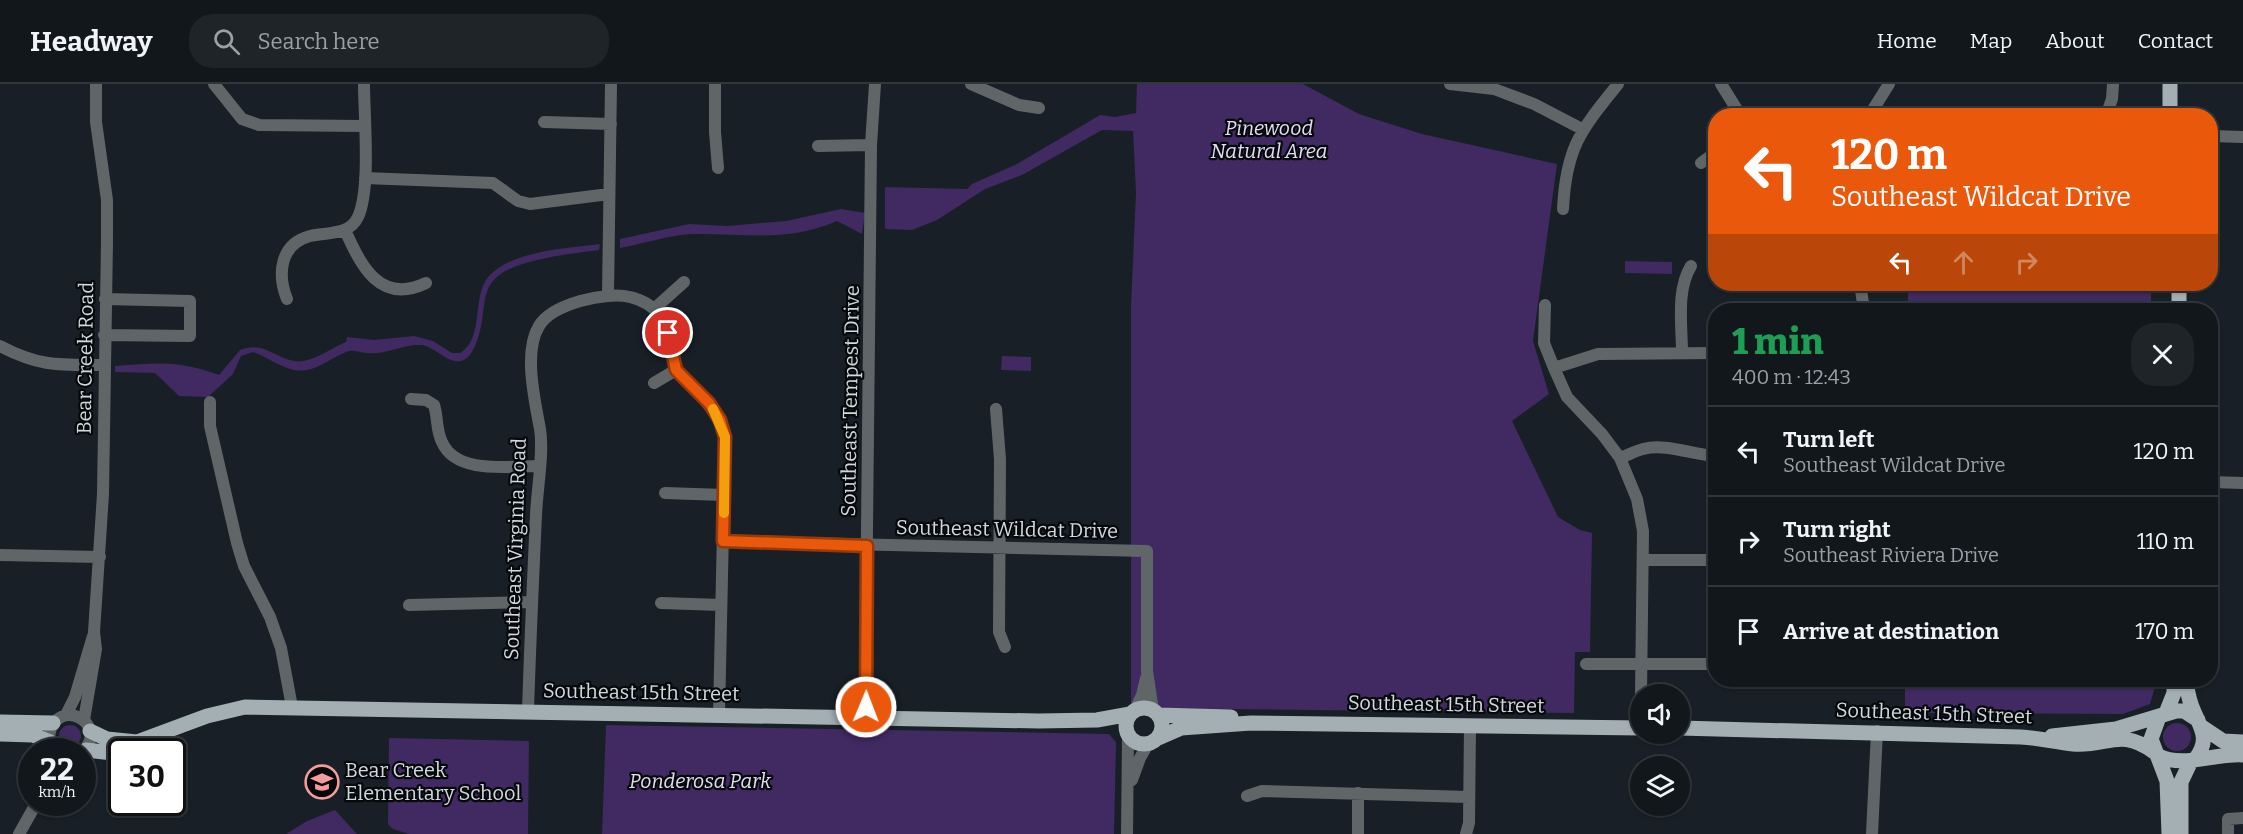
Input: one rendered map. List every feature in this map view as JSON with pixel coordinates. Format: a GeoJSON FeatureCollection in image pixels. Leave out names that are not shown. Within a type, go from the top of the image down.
{"type":"FeatureCollection","features":[{"type":"Feature","properties":{"kind":"main road"},"geometry":{"type":"LineString","coordinates":[[2170,84],[2170,108]]}},
{"type":"Feature","properties":{"kind":"main road"},"geometry":{"type":"LineString","coordinates":[[2178,84],[2178,108]]}},
{"type":"Feature","properties":{"kind":"main road"},"geometry":{"type":"LineString","coordinates":[[2169,834],[2169,794],[2151,739],[2174,693],[2174,687]]}},
{"type":"Feature","properties":{"kind":"main road"},"geometry":{"type":"LineString","coordinates":[[2181,834],[2181,782],[2204,745],[2200,723],[2190,704],[2187,687]]}},
{"type":"Feature","properties":{"kind":"main road","name":"Southeast 15th Street"},"geometry":{"type":"LineString","coordinates":[[87,726],[116,741],[137,742],[228,709],[245,706],[866,719],[1097,720],[1133,712]]}},
{"type":"Feature","properties":{"kind":"main road"},"geometry":{"type":"LineString","coordinates":[[1147,708],[1155,713],[1162,726],[1153,741],[1137,743],[1127,734],[1133,712],[1147,708]]}},
{"type":"Feature","properties":{"kind":"main road","name":"Southeast 15th Street"},"geometry":{"type":"LineString","coordinates":[[2043,738],[2116,729],[2184,711],[2223,741],[2243,742]]}},
{"type":"Feature","properties":{"kind":"main road","name":"Southeast 15th Street"},"geometry":{"type":"LineString","coordinates":[[1155,713],[1235,717],[1251,723]]}},
{"type":"Feature","properties":{"kind":"main road","name":"Southeast 15th Street"},"geometry":{"type":"LineString","coordinates":[[1097,720],[1127,734]]}},
{"type":"Feature","properties":{"kind":"main road"},"geometry":{"type":"LineString","coordinates":[[0,722],[52,723]]}},
{"type":"Feature","properties":{"kind":"main road","name":"Southeast 15th Street"},"geometry":{"type":"LineString","coordinates":[[1153,741],[1181,728],[1251,723],[1630,728]]}},
{"type":"Feature","properties":{"kind":"main road","name":"Southeast 15th Street"},"geometry":{"type":"LineString","coordinates":[[167,738],[188,724]]}},
{"type":"Feature","properties":{"kind":"main road","name":"Southeast 15th Street"},"geometry":{"type":"LineString","coordinates":[[1690,728],[1877,731],[2043,738],[2074,744],[2135,739],[2171,761],[2243,755]]}},
{"type":"Feature","properties":{"kind":"main road"},"geometry":{"type":"LineString","coordinates":[[0,734],[33,735],[38,738]]}},
{"type":"Feature","properties":{"kind":"street","name":"Bear Creek Road"},"geometry":{"type":"LineString","coordinates":[[86,738],[96,649],[94,632],[100,557],[107,200],[96,122],[96,84]]}},
{"type":"Feature","properties":{"kind":"street"},"geometry":{"type":"LineString","coordinates":[[214,84],[242,119],[259,125],[364,126]]}},
{"type":"Feature","properties":{"kind":"street"},"geometry":{"type":"LineString","coordinates":[[287,299],[282,285],[282,267],[285,254],[293,244],[310,236],[345,230],[358,218],[364,178],[364,84]]}},
{"type":"Feature","properties":{"kind":"street"},"geometry":{"type":"LineString","coordinates":[[612,84],[608,296],[636,299],[654,309],[664,319],[676,370],[709,403],[720,420],[725,437],[719,715]]}},
{"type":"Feature","properties":{"kind":"street"},"geometry":{"type":"LineString","coordinates":[[715,84],[714,132],[718,168]]}},
{"type":"Feature","properties":{"kind":"street","name":"Southeast Tempest Drive"},"geometry":{"type":"LineString","coordinates":[[866,719],[871,145],[875,84]]}},
{"type":"Feature","properties":{"kind":"street"},"geometry":{"type":"LineString","coordinates":[[971,84],[1019,105],[1039,108]]}},
{"type":"Feature","properties":{"kind":"street"},"geometry":{"type":"LineString","coordinates":[[1450,84],[1494,89],[1534,104],[1582,129]]}},
{"type":"Feature","properties":{"kind":"street"},"geometry":{"type":"LineString","coordinates":[[1563,208],[1569,156],[1582,129],[1618,84]]}},
{"type":"Feature","properties":{"kind":"street"},"geometry":{"type":"LineString","coordinates":[[1721,84],[1736,108]]}},
{"type":"Feature","properties":{"kind":"street"},"geometry":{"type":"LineString","coordinates":[[1874,108],[1889,84]]}},
{"type":"Feature","properties":{"kind":"street"},"geometry":{"type":"LineString","coordinates":[[2109,108],[2113,84]]}},
{"type":"Feature","properties":{"kind":"street"},"geometry":{"type":"LineString","coordinates":[[544,122],[611,124]]}},
{"type":"Feature","properties":{"kind":"street"},"geometry":{"type":"LineString","coordinates":[[2218,136],[2243,137]]}},
{"type":"Feature","properties":{"kind":"street"},"geometry":{"type":"LineString","coordinates":[[818,146],[871,145]]}},
{"type":"Feature","properties":{"kind":"street"},"geometry":{"type":"LineString","coordinates":[[1701,163],[1708,158]]}},
{"type":"Feature","properties":{"kind":"street"},"geometry":{"type":"LineString","coordinates":[[364,178],[493,183],[518,201],[530,204],[609,194]]}},
{"type":"Feature","properties":{"kind":"street"},"geometry":{"type":"LineString","coordinates":[[345,230],[367,273],[380,284],[401,290],[426,283]]}},
{"type":"Feature","properties":{"kind":"street"},"geometry":{"type":"LineString","coordinates":[[1682,353],[1682,292],[1685,275],[1691,266]]}},
{"type":"Feature","properties":{"kind":"street"},"geometry":{"type":"LineString","coordinates":[[654,309],[684,282]]}},
{"type":"Feature","properties":{"kind":"street","name":"Southeast Virginia Road"},"geometry":{"type":"LineString","coordinates":[[528,711],[540,430],[532,387],[534,335],[553,310],[608,296]]}},
{"type":"Feature","properties":{"kind":"street"},"geometry":{"type":"LineString","coordinates":[[104,335],[190,336],[190,301],[105,299]]}},
{"type":"Feature","properties":{"kind":"street"},"geometry":{"type":"LineString","coordinates":[[1545,304],[1544,343],[1567,397],[1602,434],[1620,458],[1637,499],[1643,531],[1641,684]]}},
{"type":"Feature","properties":{"kind":"street"},"geometry":{"type":"LineString","coordinates":[[0,346],[27,360],[50,365],[104,365]]}},
{"type":"Feature","properties":{"kind":"street"},"geometry":{"type":"LineString","coordinates":[[1554,368],[1598,354],[1708,352]]}},
{"type":"Feature","properties":{"kind":"street"},"geometry":{"type":"LineString","coordinates":[[654,383],[676,370]]}},
{"type":"Feature","properties":{"kind":"street"},"geometry":{"type":"LineString","coordinates":[[411,399],[426,400],[434,405],[441,442],[459,460],[482,465],[539,466]]}},
{"type":"Feature","properties":{"kind":"street"},"geometry":{"type":"LineString","coordinates":[[210,402],[210,426],[237,543],[244,566],[270,617],[281,648],[292,707]]}},
{"type":"Feature","properties":{"kind":"street"},"geometry":{"type":"LineString","coordinates":[[996,409],[1000,459],[999,632],[1005,647]]}},
{"type":"Feature","properties":{"kind":"street"},"geometry":{"type":"LineString","coordinates":[[1620,458],[1644,448],[1663,447],[1708,456]]}},
{"type":"Feature","properties":{"kind":"street"},"geometry":{"type":"LineString","coordinates":[[2218,482],[2243,483]]}},
{"type":"Feature","properties":{"kind":"street"},"geometry":{"type":"LineString","coordinates":[[665,493],[724,495]]}},
{"type":"Feature","properties":{"kind":"street","name":"Southeast Wildcat Drive"},"geometry":{"type":"LineString","coordinates":[[723,541],[1147,551],[1147,671]]}},
{"type":"Feature","properties":{"kind":"street"},"geometry":{"type":"LineString","coordinates":[[0,555],[100,557]]}},
{"type":"Feature","properties":{"kind":"street"},"geometry":{"type":"LineString","coordinates":[[1643,561],[1708,560]]}},
{"type":"Feature","properties":{"kind":"street"},"geometry":{"type":"LineString","coordinates":[[409,605],[531,602]]}},
{"type":"Feature","properties":{"kind":"street"},"geometry":{"type":"LineString","coordinates":[[661,603],[721,604]]}},
{"type":"Feature","properties":{"kind":"street","name":"Bear Creek Road"},"geometry":{"type":"LineString","coordinates":[[66,715],[75,697],[94,632]]}},
{"type":"Feature","properties":{"kind":"street"},"geometry":{"type":"LineString","coordinates":[[1586,664],[1708,664]]}},
{"type":"Feature","properties":{"kind":"street"},"geometry":{"type":"LineString","coordinates":[[1133,712],[1142,695],[1147,671]]}},
{"type":"Feature","properties":{"kind":"street"},"geometry":{"type":"LineString","coordinates":[[1147,671],[1155,713]]}},
{"type":"Feature","properties":{"kind":"street"},"geometry":{"type":"LineString","coordinates":[[53,738],[52,723],[66,715],[87,726]]}},
{"type":"Feature","properties":{"kind":"street"},"geometry":{"type":"LineString","coordinates":[[1466,834],[1470,726]]}},
{"type":"Feature","properties":{"kind":"street"},"geometry":{"type":"LineString","coordinates":[[1872,834],[1877,731]]}},
{"type":"Feature","properties":{"kind":"street"},"geometry":{"type":"LineString","coordinates":[[1127,734],[1129,789],[1127,834]]}},
{"type":"Feature","properties":{"kind":"street"},"geometry":{"type":"LineString","coordinates":[[1129,789],[1140,758],[1153,741]]}},
{"type":"Feature","properties":{"kind":"street"},"geometry":{"type":"LineString","coordinates":[[1247,796],[1262,792],[1469,796]]}},
{"type":"Feature","properties":{"kind":"street"},"geometry":{"type":"LineString","coordinates":[[1358,794],[1358,834]]}},
{"type":"Feature","properties":{"kind":"street"},"geometry":{"type":"LineString","coordinates":[[19,834],[30,816]]}},
{"type":"Feature","properties":{"kind":"street"},"geometry":{"type":"LineString","coordinates":[[29,819],[32,816]]}},
{"type":"Feature","properties":{"kind":"street"},"geometry":{"type":"LineString","coordinates":[[2228,834],[2228,819],[2243,818]]}},
{"type":"Feature","properties":{"kind":"green space","name":"Pinewood Natural Area"},"geometry":{"type":"Polygon","coordinates":[[[1137,84],[1303,84],[1359,114],[1422,134],[1557,164],[1533,341],[1549,394],[1512,421],[1558,517],[1580,530],[1592,533],[1590,652],[1575,652],[1574,713],[1131,708],[1131,306],[1136,193],[1133,131],[1102,130],[1022,175],[985,189],[937,220],[912,230],[885,229],[885,187],[967,189],[972,184],[1017,164],[1100,115],[1115,117],[1136,113],[1137,84]]]}},
{"type":"Feature","properties":{"kind":"green space"},"geometry":{"type":"Polygon","coordinates":[[[841,209],[865,213],[862,234],[837,221],[819,228],[783,235],[692,234],[620,248],[620,239],[689,224],[727,226],[786,221],[841,209]]]}},
{"type":"Feature","properties":{"kind":"green space"},"geometry":{"type":"Polygon","coordinates":[[[600,244],[599,250],[542,259],[500,274],[487,291],[475,346],[470,355],[461,361],[450,359],[427,346],[414,345],[374,353],[349,351],[309,370],[302,371],[283,367],[253,352],[241,356],[233,374],[208,397],[179,396],[155,373],[115,372],[115,366],[168,364],[192,367],[219,375],[240,350],[262,348],[287,359],[300,361],[314,358],[346,342],[347,337],[374,340],[414,336],[433,341],[452,353],[460,353],[473,337],[480,294],[484,284],[489,276],[499,268],[511,261],[541,252],[600,244]]]}},
{"type":"Feature","properties":{"kind":"green space"},"geometry":{"type":"Polygon","coordinates":[[[1625,261],[1672,262],[1672,274],[1625,273],[1625,261]]]}},
{"type":"Feature","properties":{"kind":"green space"},"geometry":{"type":"Polygon","coordinates":[[[1908,291],[2151,291],[2151,303],[1908,303],[1908,291]]]}},
{"type":"Feature","properties":{"kind":"green space"},"geometry":{"type":"Polygon","coordinates":[[[1002,356],[1031,357],[1031,371],[1001,370],[1002,356]]]}},
{"type":"Feature","properties":{"kind":"green space"},"geometry":{"type":"Polygon","coordinates":[[[1905,687],[2155,687],[2150,704],[2123,714],[1905,713],[1905,687]]]}},
{"type":"Feature","properties":{"kind":"green space"},"geometry":{"type":"Polygon","coordinates":[[[2177,723],[2187,727],[2191,737],[2187,747],[2177,751],[2167,747],[2163,737],[2167,727],[2177,723]]]}},
{"type":"Feature","properties":{"kind":"green space"},"geometry":{"type":"Polygon","coordinates":[[[70,725],[78,728],[80,738],[60,738],[59,736],[62,728],[70,725]]]}},
{"type":"Feature","properties":{"kind":"green space","name":"Ponderosa Park"},"geometry":{"type":"Polygon","coordinates":[[[606,725],[1109,734],[1116,742],[1114,834],[602,834],[606,725]]]}},
{"type":"Feature","properties":{"kind":"green space"},"geometry":{"type":"Polygon","coordinates":[[[389,738],[529,741],[528,834],[409,834],[393,829],[388,824],[389,738]]]}},
{"type":"Feature","properties":{"kind":"green space"},"geometry":{"type":"Polygon","coordinates":[[[335,810],[357,834],[286,834],[307,821],[335,810]]]}},
{"type":"Feature","properties":{"kind":"slow traffic"},"geometry":{"type":"LineString","coordinates":[[713,409],[720,420],[725,437],[724,513]]}},
{"type":"Feature","properties":{"kind":"place","name":"Bear Creek Elementary School"},"geometry":{"type":"Point","coordinates":[322,782]}},
{"type":"Feature","properties":{"kind":"route"},"geometry":{"type":"LineString","coordinates":[[668,333],[676,370],[709,403],[720,420],[725,437],[723,541],[867,546],[866,707]]}}]}
